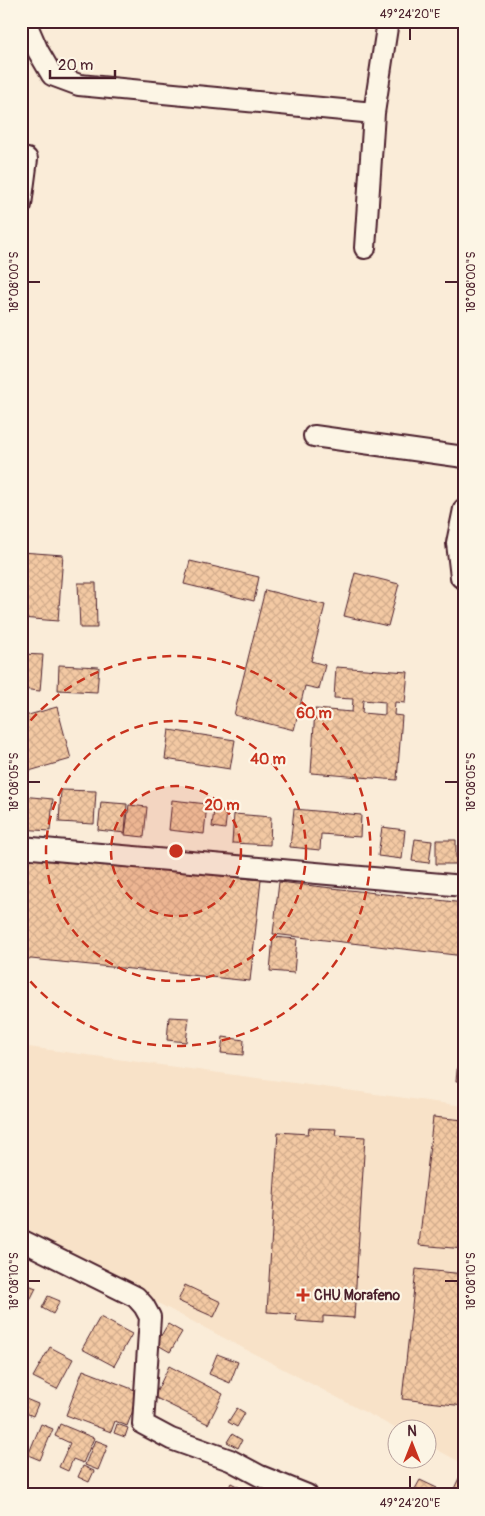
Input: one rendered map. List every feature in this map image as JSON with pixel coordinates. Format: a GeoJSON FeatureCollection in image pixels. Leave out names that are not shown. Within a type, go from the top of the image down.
{"type":"FeatureCollection","features":[{"type":"Feature","properties":{"kind":"street"},"geometry":{"type":"LineString","coordinates":[[25,21],[38,51],[52,75],[79,85],[374,113]]}},
{"type":"Feature","properties":{"kind":"street"},"geometry":{"type":"LineString","coordinates":[[365,248],[374,113],[388,21]]}},
{"type":"Feature","properties":{"kind":"street"},"geometry":{"type":"LineString","coordinates":[[21,205],[27,159]]}},
{"type":"Feature","properties":{"kind":"street"},"geometry":{"type":"LineString","coordinates":[[314,436],[464,457]]}},
{"type":"Feature","properties":{"kind":"street"},"geometry":{"type":"LineString","coordinates":[[461,577],[457,543],[464,509]]}},
{"type":"Feature","properties":{"kind":"street"},"geometry":{"type":"LineString","coordinates":[[21,847],[464,886]]}},
{"type":"Feature","properties":{"kind":"street"},"geometry":{"type":"LineString","coordinates":[[21,1240],[136,1297],[144,1306],[150,1317],[151,1330],[147,1357],[143,1424],[171,1439],[230,1460],[260,1476],[307,1495]]}},
{"type":"Feature","properties":{"kind":"shaded area","name":"CHU Morafeno"},"geometry":{"type":"Polygon","coordinates":[[[21,1046],[464,1106],[464,1464],[438,1450],[438,1418],[388,1418],[388,1424],[21,1231],[21,1046]]]}},
{"type":"Feature","properties":{"kind":"building"},"geometry":{"type":"Polygon","coordinates":[[[21,552],[63,555],[58,621],[21,618],[21,552]]]}},
{"type":"Feature","properties":{"kind":"building"},"geometry":{"type":"Polygon","coordinates":[[[190,561],[259,577],[254,601],[184,584],[190,561]]]}},
{"type":"Feature","properties":{"kind":"building"},"geometry":{"type":"Polygon","coordinates":[[[355,573],[399,584],[388,626],[344,616],[355,573]]]}},
{"type":"Feature","properties":{"kind":"building"},"geometry":{"type":"Polygon","coordinates":[[[78,583],[96,583],[97,628],[80,628],[78,583]]]}},
{"type":"Feature","properties":{"kind":"building"},"geometry":{"type":"Polygon","coordinates":[[[265,590],[325,605],[311,661],[325,665],[319,689],[305,686],[294,730],[234,715],[265,590]]]}},
{"type":"Feature","properties":{"kind":"building"},"geometry":{"type":"Polygon","coordinates":[[[21,654],[43,655],[40,691],[21,689],[21,654]]]}},
{"type":"Feature","properties":{"kind":"building"},"geometry":{"type":"Polygon","coordinates":[[[59,665],[99,667],[97,692],[58,690],[59,665]]]}},
{"type":"Feature","properties":{"kind":"building"},"geometry":{"type":"Polygon","coordinates":[[[336,667],[408,672],[405,703],[395,702],[394,715],[402,716],[397,780],[311,773],[315,709],[352,712],[353,699],[334,698],[336,667]],[[363,700],[362,713],[385,715],[385,702],[363,700]]]}},
{"type":"Feature","properties":{"kind":"building"},"geometry":{"type":"Polygon","coordinates":[[[57,707],[71,759],[29,771],[21,745],[21,709],[25,716],[57,707]]]}},
{"type":"Feature","properties":{"kind":"building"},"geometry":{"type":"Polygon","coordinates":[[[169,730],[235,740],[230,769],[165,759],[169,730]]]}},
{"type":"Feature","properties":{"kind":"building"},"geometry":{"type":"Polygon","coordinates":[[[61,790],[96,791],[94,824],[59,822],[61,790]]]}},
{"type":"Feature","properties":{"kind":"building"},"geometry":{"type":"Polygon","coordinates":[[[21,796],[53,799],[50,831],[21,829],[21,796]]]}},
{"type":"Feature","properties":{"kind":"building"},"geometry":{"type":"Polygon","coordinates":[[[172,800],[207,804],[204,834],[169,830],[172,800]]]}},
{"type":"Feature","properties":{"kind":"building"},"geometry":{"type":"Polygon","coordinates":[[[101,802],[127,804],[125,833],[98,830],[101,802]]]}},
{"type":"Feature","properties":{"kind":"building"},"geometry":{"type":"Polygon","coordinates":[[[129,805],[147,807],[144,837],[125,835],[129,805]]]}},
{"type":"Feature","properties":{"kind":"building"},"geometry":{"type":"Polygon","coordinates":[[[214,809],[227,811],[225,829],[212,827],[214,809]]]}},
{"type":"Feature","properties":{"kind":"building"},"geometry":{"type":"Polygon","coordinates":[[[294,809],[361,815],[360,837],[321,834],[320,850],[290,847],[294,809]]]}},
{"type":"Feature","properties":{"kind":"building"},"geometry":{"type":"Polygon","coordinates":[[[234,814],[271,817],[270,845],[232,843],[234,814]]]}},
{"type":"Feature","properties":{"kind":"building"},"geometry":{"type":"Polygon","coordinates":[[[382,827],[405,830],[402,859],[378,856],[382,827]]]}},
{"type":"Feature","properties":{"kind":"building"},"geometry":{"type":"Polygon","coordinates":[[[415,839],[432,841],[429,863],[412,861],[415,839]]]}},
{"type":"Feature","properties":{"kind":"building"},"geometry":{"type":"Polygon","coordinates":[[[436,840],[456,840],[456,864],[436,864],[436,840]]]}},
{"type":"Feature","properties":{"kind":"building"},"geometry":{"type":"Polygon","coordinates":[[[21,856],[261,880],[250,981],[21,958],[21,856]]]}},
{"type":"Feature","properties":{"kind":"building"},"geometry":{"type":"Polygon","coordinates":[[[279,882],[464,903],[464,956],[273,934],[279,882]]]}},
{"type":"Feature","properties":{"kind":"building"},"geometry":{"type":"Polygon","coordinates":[[[273,937],[297,939],[294,973],[270,971],[273,937]]]}},
{"type":"Feature","properties":{"kind":"building"},"geometry":{"type":"Polygon","coordinates":[[[463,1012],[464,1081],[456,1081],[463,1012]]]}},
{"type":"Feature","properties":{"kind":"building"},"geometry":{"type":"Polygon","coordinates":[[[169,1017],[189,1018],[186,1042],[167,1040],[169,1017]]]}},
{"type":"Feature","properties":{"kind":"building"},"geometry":{"type":"Polygon","coordinates":[[[223,1037],[244,1040],[243,1055],[221,1053],[223,1037]]]}},
{"type":"Feature","properties":{"kind":"building"},"geometry":{"type":"Polygon","coordinates":[[[433,1117],[464,1120],[464,1249],[419,1245],[433,1117]]]}},
{"type":"Feature","properties":{"kind":"building"},"geometry":{"type":"Polygon","coordinates":[[[309,1128],[336,1129],[335,1135],[365,1137],[354,1318],[323,1316],[323,1323],[296,1321],[297,1314],[267,1312],[278,1132],[308,1134],[309,1128]]]}},
{"type":"Feature","properties":{"kind":"building"},"geometry":{"type":"Polygon","coordinates":[[[21,1199],[30,1203],[24,1215],[21,1214],[21,1199]]]}},
{"type":"Feature","properties":{"kind":"building"},"geometry":{"type":"Polygon","coordinates":[[[416,1269],[464,1274],[464,1406],[402,1399],[416,1269]]]}},
{"type":"Feature","properties":{"kind":"building"},"geometry":{"type":"Polygon","coordinates":[[[21,1282],[36,1288],[30,1300],[21,1295],[21,1282]]]}},
{"type":"Feature","properties":{"kind":"building"},"geometry":{"type":"Polygon","coordinates":[[[185,1285],[221,1302],[214,1317],[178,1301],[185,1285]]]}},
{"type":"Feature","properties":{"kind":"building"},"geometry":{"type":"Polygon","coordinates":[[[48,1296],[60,1301],[53,1314],[42,1308],[48,1296]]]}},
{"type":"Feature","properties":{"kind":"building"},"geometry":{"type":"Polygon","coordinates":[[[100,1317],[132,1334],[114,1366],[82,1349],[100,1317]]]}},
{"type":"Feature","properties":{"kind":"building"},"geometry":{"type":"Polygon","coordinates":[[[168,1324],[182,1332],[170,1352],[156,1344],[168,1324]]]}},
{"type":"Feature","properties":{"kind":"building"},"geometry":{"type":"Polygon","coordinates":[[[50,1347],[73,1359],[57,1389],[33,1377],[50,1347]]]}},
{"type":"Feature","properties":{"kind":"building"},"geometry":{"type":"Polygon","coordinates":[[[217,1354],[238,1362],[230,1383],[209,1374],[217,1354]]]}},
{"type":"Feature","properties":{"kind":"building"},"geometry":{"type":"Polygon","coordinates":[[[169,1366],[223,1394],[208,1424],[154,1397],[169,1366]]]}},
{"type":"Feature","properties":{"kind":"building"},"geometry":{"type":"Polygon","coordinates":[[[83,1370],[140,1392],[127,1426],[115,1421],[111,1432],[66,1415],[83,1370]]]}},
{"type":"Feature","properties":{"kind":"building"},"geometry":{"type":"Polygon","coordinates":[[[21,1397],[38,1404],[33,1416],[21,1411],[21,1397]]]}},
{"type":"Feature","properties":{"kind":"building"},"geometry":{"type":"Polygon","coordinates":[[[237,1408],[245,1413],[237,1427],[228,1422],[237,1408]]]}},
{"type":"Feature","properties":{"kind":"building"},"geometry":{"type":"Polygon","coordinates":[[[41,1424],[53,1429],[40,1460],[28,1455],[41,1424]]]}},
{"type":"Feature","properties":{"kind":"building"},"geometry":{"type":"Polygon","coordinates":[[[60,1424],[94,1438],[83,1463],[73,1459],[68,1471],[59,1467],[70,1443],[55,1436],[60,1424]]]}},
{"type":"Feature","properties":{"kind":"building"},"geometry":{"type":"Polygon","coordinates":[[[117,1424],[128,1428],[125,1437],[114,1433],[117,1424]]]}},
{"type":"Feature","properties":{"kind":"building"},"geometry":{"type":"Polygon","coordinates":[[[232,1434],[242,1440],[238,1448],[227,1442],[232,1434]]]}},
{"type":"Feature","properties":{"kind":"building"},"geometry":{"type":"Polygon","coordinates":[[[95,1440],[108,1445],[98,1470],[85,1465],[95,1440]]]}},
{"type":"Feature","properties":{"kind":"building"},"geometry":{"type":"Polygon","coordinates":[[[83,1466],[94,1471],[89,1482],[78,1477],[83,1466]]]}},
{"type":"Feature","properties":{"kind":"building"},"geometry":{"type":"Polygon","coordinates":[[[459,1478],[464,1481],[464,1495],[452,1493],[459,1478]]]}},
{"type":"Feature","properties":{"kind":"building"},"geometry":{"type":"Polygon","coordinates":[[[420,1480],[437,1488],[433,1495],[415,1489],[420,1480]]]}},
{"type":"Feature","properties":{"kind":"building"},"geometry":{"type":"Polygon","coordinates":[[[231,1483],[250,1493],[249,1495],[225,1495],[231,1483]]]}},
{"type":"Feature","properties":{"kind":"place","name":"CHU Morafeno"},"geometry":{"type":"Point","coordinates":[303,1295]}}]}
